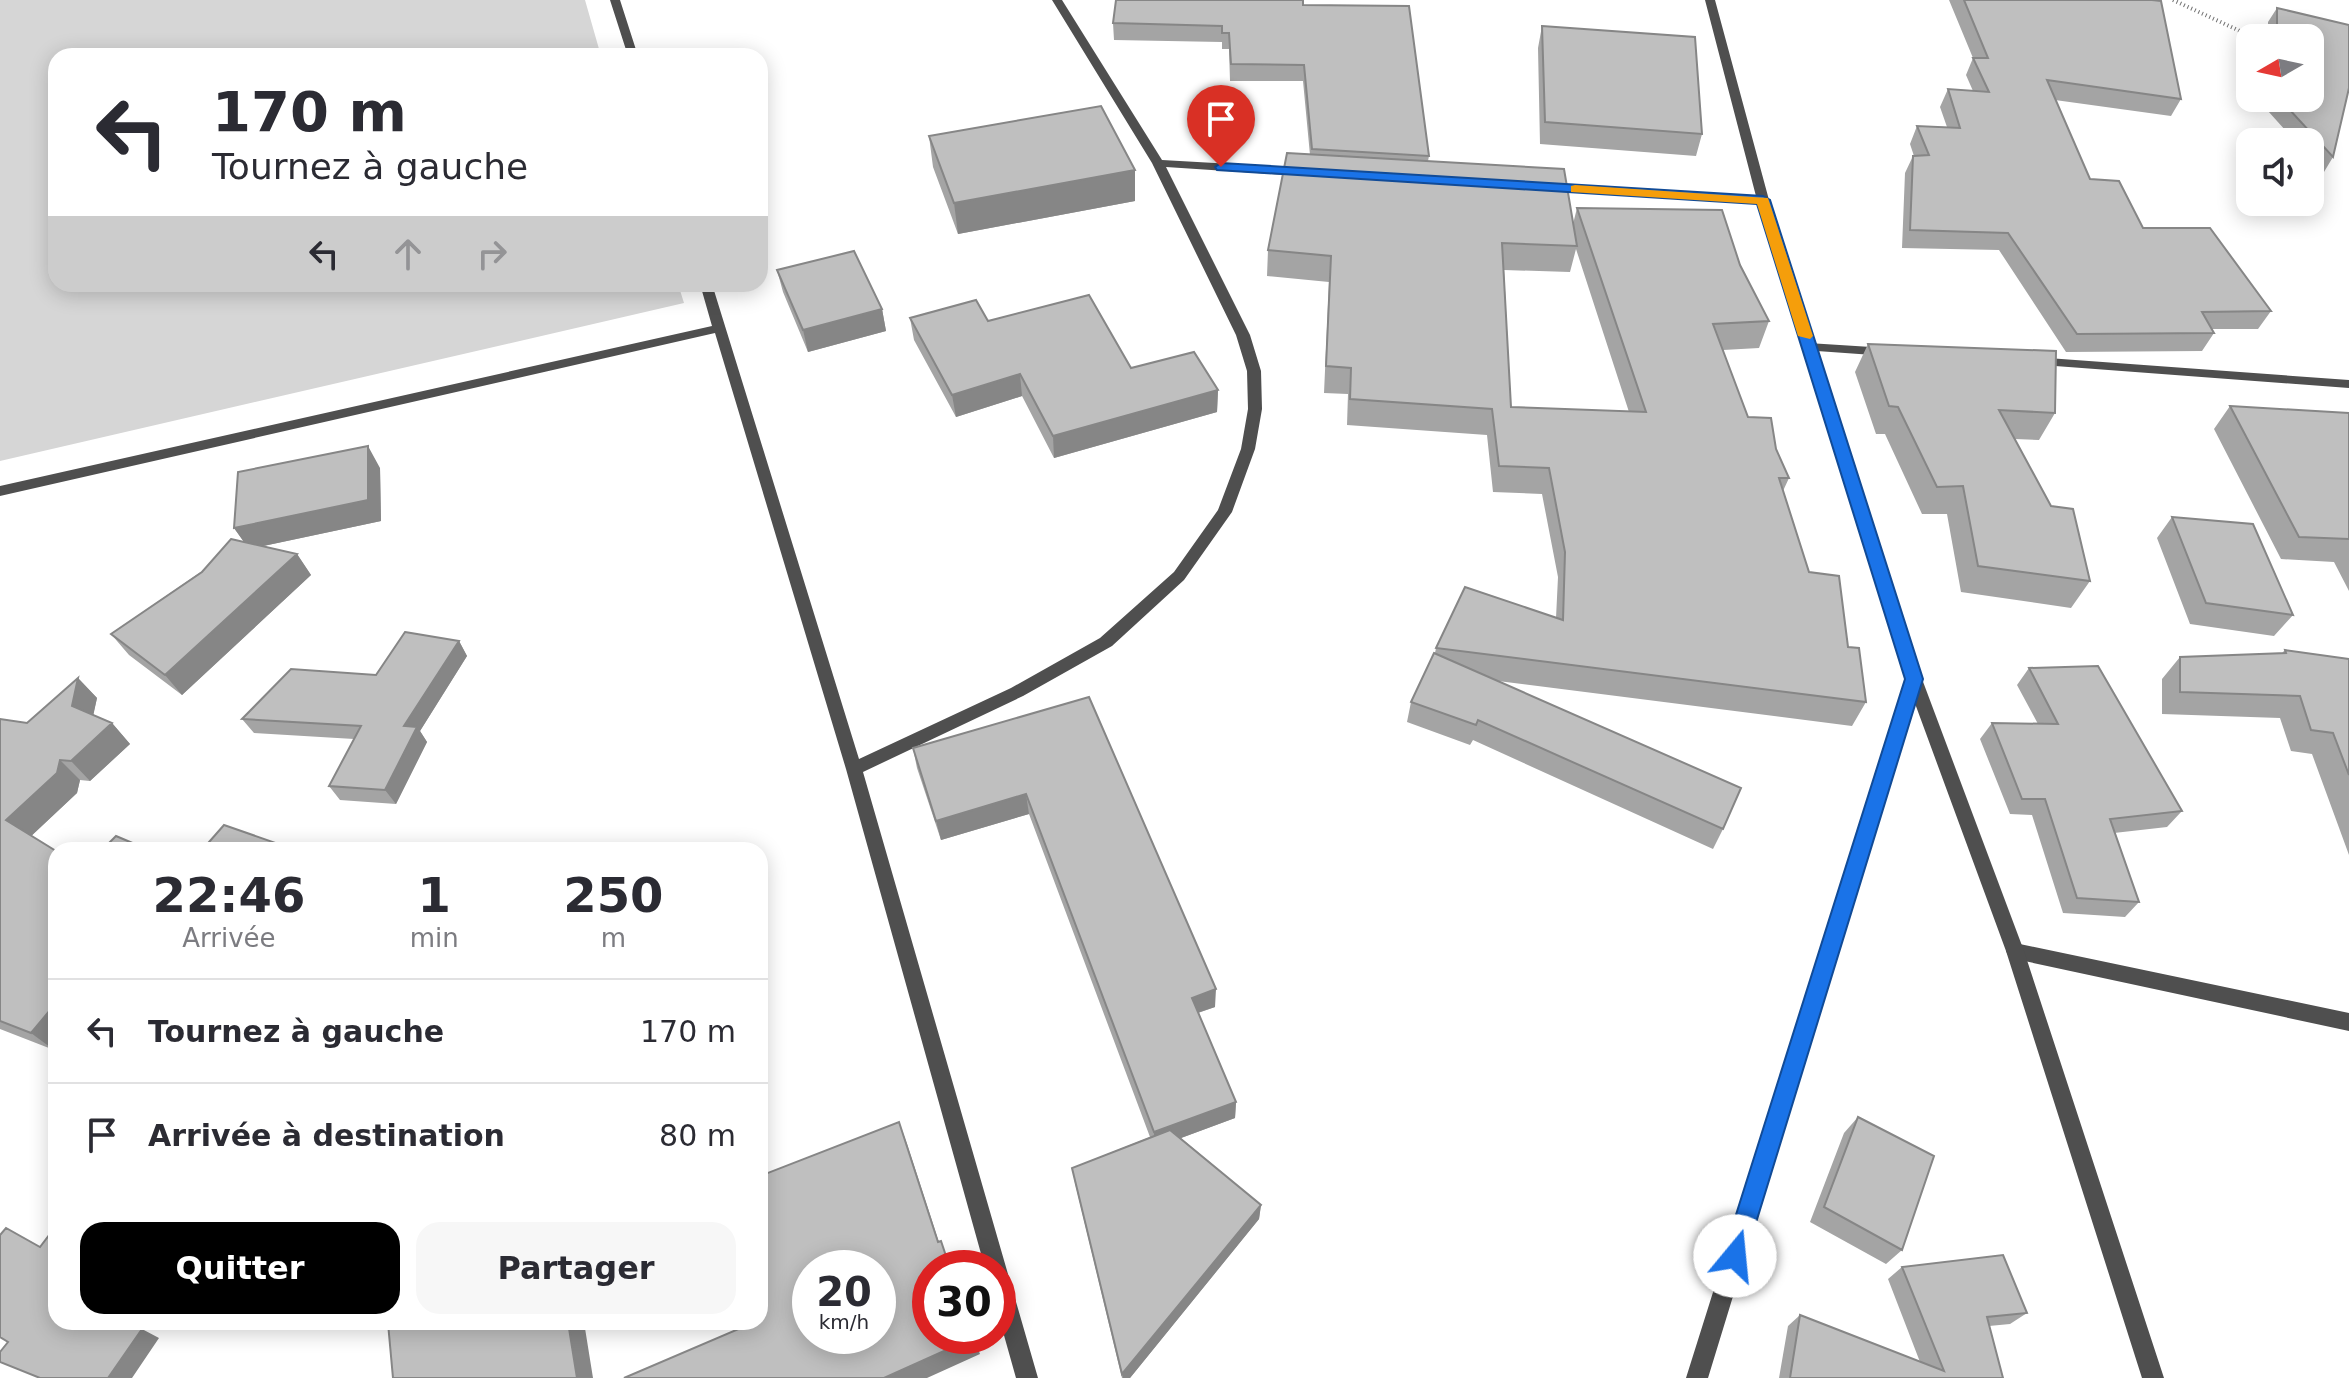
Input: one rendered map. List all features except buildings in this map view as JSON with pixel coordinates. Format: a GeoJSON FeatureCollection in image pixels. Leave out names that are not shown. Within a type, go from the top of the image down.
{"type":"FeatureCollection","features":[{"type":"Feature","properties":{"kind":"street"},"geometry":{"type":"LineString","coordinates":[[615,0],[630,48]]}},
{"type":"Feature","properties":{"kind":"street"},"geometry":{"type":"LineString","coordinates":[[854,769],[1017,692],[1106,642],[1179,576],[1225,512],[1248,449],[1255,409],[1254,371],[1243,335],[1158,163],[1057,0]]}},
{"type":"Feature","properties":{"kind":"street"},"geometry":{"type":"LineString","coordinates":[[1710,0],[1763,200],[1914,679],[2015,951],[2153,1378]]}},
{"type":"Feature","properties":{"kind":"street"},"geometry":{"type":"LineString","coordinates":[[1158,163],[1317,173]]}},
{"type":"Feature","properties":{"kind":"street"},"geometry":{"type":"LineString","coordinates":[[1540,187],[1763,200]]}},
{"type":"Feature","properties":{"kind":"street"},"geometry":{"type":"LineString","coordinates":[[709,292],[854,769],[990,1250]]}},
{"type":"Feature","properties":{"kind":"street"},"geometry":{"type":"LineString","coordinates":[[0,491],[720,328]]}},
{"type":"Feature","properties":{"kind":"street"},"geometry":{"type":"LineString","coordinates":[[1808,347],[1902,353]]}},
{"type":"Feature","properties":{"kind":"street"},"geometry":{"type":"LineString","coordinates":[[2011,360],[2349,384]]}},
{"type":"Feature","properties":{"kind":"street"},"geometry":{"type":"LineString","coordinates":[[1697,1378],[1914,679]]}},
{"type":"Feature","properties":{"kind":"street"},"geometry":{"type":"LineString","coordinates":[[2015,951],[2349,1022]]}},
{"type":"Feature","properties":{"kind":"street"},"geometry":{"type":"LineString","coordinates":[[1016,1340],[1027,1378]]}},
{"type":"Feature","properties":{"kind":"path"},"geometry":{"type":"LineString","coordinates":[[2173,0],[2236,29]]}},
{"type":"Feature","properties":{"kind":"shaded area"},"geometry":{"type":"Polygon","coordinates":[[[0,0],[585,0],[599,48],[48,48],[48,292],[681,292],[684,303],[0,461],[0,0]]]}},
{"type":"Feature","properties":{"kind":"slow traffic"},"geometry":{"type":"LineString","coordinates":[[1575,189],[1763,200],[1805,336]]}},
{"type":"Feature","properties":{"kind":"route"},"geometry":{"type":"LineString","coordinates":[[1221,167],[1763,200],[1914,679],[1735,1256]]}}]}
